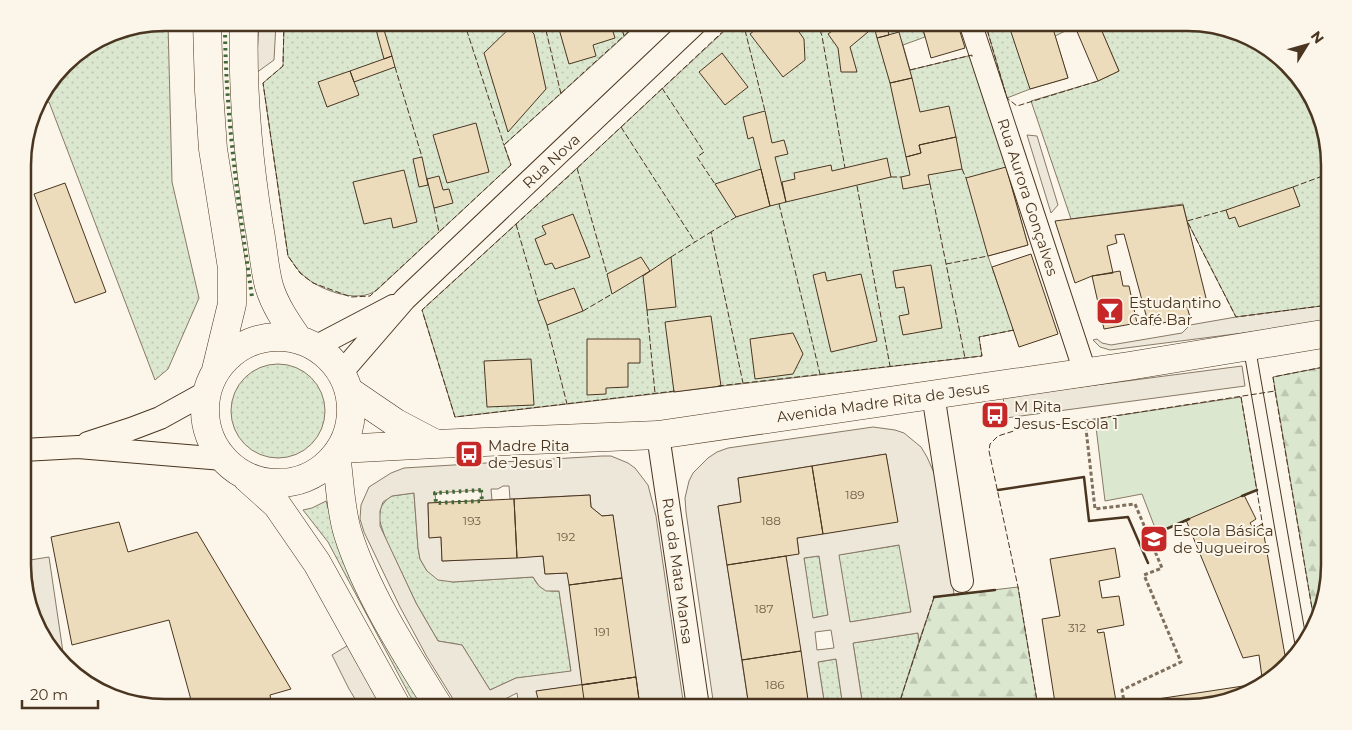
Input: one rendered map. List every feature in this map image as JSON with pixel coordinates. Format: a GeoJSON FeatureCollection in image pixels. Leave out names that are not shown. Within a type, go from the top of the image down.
{"type":"FeatureCollection","features":[{"type":"Feature","properties":{"kind":"main road"},"geometry":{"type":"LineString","coordinates":[[207,31],[213,149],[232,268],[232,304],[211,381],[205,416],[211,439],[233,466],[277,506],[318,563],[392,699]]}},
{"type":"Feature","properties":{"kind":"main road"},"geometry":{"type":"LineString","coordinates":[[244,31],[245,122],[253,186],[269,287],[280,314],[307,343],[330,358],[345,382],[396,423],[435,444]]}},
{"type":"Feature","properties":{"kind":"main road","name":"Avenida Madre Rita de Jesus"},"geometry":{"type":"LineString","coordinates":[[338,452],[435,444],[658,435],[1085,372],[1321,334]]}},
{"type":"Feature","properties":{"kind":"main road"},"geometry":{"type":"LineString","coordinates":[[211,381],[228,356],[243,345],[260,338],[279,337],[307,343]]}},
{"type":"Feature","properties":{"kind":"main road"},"geometry":{"type":"LineString","coordinates":[[233,466],[258,481],[275,483],[293,482],[309,477],[324,467],[338,452],[347,435],[351,413],[345,382]]}},
{"type":"Feature","properties":{"kind":"main road"},"geometry":{"type":"LineString","coordinates":[[338,452],[343,510],[348,534],[384,615],[434,699]]}},
{"type":"Feature","properties":{"kind":"street","name":"Rua Nova"},"geometry":{"type":"LineString","coordinates":[[404,300],[688,31]]}},
{"type":"Feature","properties":{"kind":"street","name":"Rua Aurora Gonçalves"},"geometry":{"type":"LineString","coordinates":[[973,31],[1085,372]]}},
{"type":"Feature","properties":{"kind":"street"},"geometry":{"type":"LineString","coordinates":[[307,343],[404,300]]}},
{"type":"Feature","properties":{"kind":"street"},"geometry":{"type":"LineString","coordinates":[[345,382],[404,300]]}},
{"type":"Feature","properties":{"kind":"street"},"geometry":{"type":"LineString","coordinates":[[78,447],[131,430],[160,418],[211,381]]}},
{"type":"Feature","properties":{"kind":"street"},"geometry":{"type":"LineString","coordinates":[[932,394],[962,581]]}},
{"type":"Feature","properties":{"kind":"street","name":"Rua da Mata Mansa"},"geometry":{"type":"LineString","coordinates":[[658,435],[697,698]]}},
{"type":"Feature","properties":{"kind":"street"},"geometry":{"type":"LineString","coordinates":[[31,450],[78,447],[233,466]]}},
{"type":"Feature","properties":{"kind":"lane"},"geometry":{"type":"LineString","coordinates":[[1249,346],[1300,636]]}},
{"type":"Feature","properties":{"kind":"path"},"geometry":{"type":"LineString","coordinates":[[1085,420],[1095,509],[1135,504],[1162,568],[1144,575],[1181,662],[1122,690],[1123,698]]}},
{"type":"Feature","properties":{"kind":"green space"},"geometry":{"type":"Polygon","coordinates":[[[168,31],[172,182],[199,298],[168,369],[155,380],[49,102],[46,103],[70,70],[98,49],[122,38],[147,32],[168,31]]]}},
{"type":"Feature","properties":{"kind":"green space"},"geometry":{"type":"Polygon","coordinates":[[[284,31],[630,31],[504,145],[511,165],[377,290],[359,296],[337,293],[316,284],[300,272],[288,256],[263,83],[283,66],[284,31]]]}},
{"type":"Feature","properties":{"kind":"green space"},"geometry":{"type":"Polygon","coordinates":[[[724,31],[923,31],[925,37],[903,45],[910,70],[972,55],[1006,167],[1028,245],[988,256],[1014,330],[979,337],[982,356],[455,417],[422,310],[724,31]]]}},
{"type":"Feature","properties":{"kind":"green space"},"geometry":{"type":"Polygon","coordinates":[[[987,31],[1065,31],[1055,36],[1068,78],[1007,98],[987,31]]]}},
{"type":"Feature","properties":{"kind":"green space"},"geometry":{"type":"Polygon","coordinates":[[[1102,31],[1187,31],[1205,32],[1222,36],[1246,45],[1261,54],[1288,77],[1303,98],[1311,114],[1320,147],[1321,306],[1236,317],[1187,221],[1183,204],[1071,219],[1031,101],[1098,81],[1119,71],[1102,31]]]}},
{"type":"Feature","properties":{"kind":"green space"},"geometry":{"type":"Polygon","coordinates":[[[278,364],[296,368],[311,378],[321,393],[325,411],[321,429],[311,444],[296,454],[278,458],[260,454],[245,444],[235,429],[231,411],[235,393],[245,378],[260,368],[278,364]]]}},
{"type":"Feature","properties":{"kind":"green space"},"geometry":{"type":"Polygon","coordinates":[[[1321,368],[1321,565],[1320,583],[1313,611],[1273,377],[1321,368]]]}},
{"type":"Feature","properties":{"kind":"green space"},"geometry":{"type":"Polygon","coordinates":[[[1241,397],[1257,490],[1157,533],[1142,494],[1105,501],[1095,419],[1241,397]]]}},
{"type":"Feature","properties":{"kind":"green space"},"geometry":{"type":"Polygon","coordinates":[[[414,493],[418,548],[420,559],[427,571],[453,582],[533,577],[543,589],[559,591],[571,672],[516,678],[490,690],[462,645],[438,641],[416,603],[386,540],[379,519],[381,507],[387,499],[392,496],[414,493]]]}},
{"type":"Feature","properties":{"kind":"green space"},"geometry":{"type":"Polygon","coordinates":[[[326,501],[342,554],[419,699],[412,699],[410,696],[328,542],[303,510],[326,501]]]}},
{"type":"Feature","properties":{"kind":"green space"},"geometry":{"type":"Polygon","coordinates":[[[900,545],[911,612],[850,622],[838,555],[900,545]]]}},
{"type":"Feature","properties":{"kind":"green space"},"geometry":{"type":"Polygon","coordinates":[[[819,556],[828,615],[812,618],[804,558],[819,556]]]}},
{"type":"Feature","properties":{"kind":"green space"},"geometry":{"type":"Polygon","coordinates":[[[1018,587],[1037,698],[901,698],[934,597],[1018,587]]]}},
{"type":"Feature","properties":{"kind":"green space"},"geometry":{"type":"Polygon","coordinates":[[[918,633],[919,641],[901,698],[862,698],[853,643],[918,633]]]}},
{"type":"Feature","properties":{"kind":"green space"},"geometry":{"type":"Polygon","coordinates":[[[836,659],[842,698],[824,698],[818,662],[836,659]]]}},
{"type":"Feature","properties":{"kind":"shaded area"},"geometry":{"type":"Polygon","coordinates":[[[259,31],[276,31],[274,60],[256,73],[259,31]]]}},
{"type":"Feature","properties":{"kind":"shaded area"},"geometry":{"type":"Polygon","coordinates":[[[1027,135],[1037,136],[1058,205],[1051,213],[1027,135]]]}},
{"type":"Feature","properties":{"kind":"shaded area"},"geometry":{"type":"Polygon","coordinates":[[[1321,306],[1321,323],[1110,350],[1100,347],[1093,340],[1097,339],[1102,343],[1111,345],[1182,333],[1190,325],[1321,306]]]}},
{"type":"Feature","properties":{"kind":"shaded area"},"geometry":{"type":"Polygon","coordinates":[[[1242,366],[1245,386],[1006,418],[1003,397],[1242,366]]]}},
{"type":"Feature","properties":{"kind":"shaded area"},"geometry":{"type":"Polygon","coordinates":[[[873,427],[904,433],[921,447],[927,457],[935,475],[954,594],[934,598],[919,641],[918,633],[853,643],[862,698],[842,698],[836,659],[818,662],[824,698],[808,698],[786,556],[799,553],[797,538],[897,521],[886,454],[738,478],[741,502],[718,506],[748,698],[713,698],[685,498],[693,473],[717,452],[728,448],[873,427]],[[899,545],[839,555],[850,622],[911,612],[899,545]],[[819,556],[804,558],[813,618],[828,615],[819,556]],[[831,630],[815,632],[817,650],[834,648],[831,630]]]}},
{"type":"Feature","properties":{"kind":"shaded area"},"geometry":{"type":"Polygon","coordinates":[[[602,456],[611,456],[635,468],[648,485],[656,516],[683,698],[584,699],[582,685],[537,691],[538,699],[518,699],[517,693],[506,699],[453,699],[427,657],[400,607],[364,532],[360,519],[361,505],[369,487],[391,473],[404,468],[602,456]],[[509,486],[491,489],[492,500],[482,501],[481,490],[435,493],[436,503],[428,503],[429,537],[441,537],[442,561],[543,556],[545,574],[567,573],[635,677],[613,515],[602,516],[591,507],[590,495],[510,499],[509,486]],[[414,493],[392,496],[383,502],[380,511],[380,526],[416,603],[438,641],[462,645],[490,690],[516,678],[571,671],[559,591],[546,591],[539,586],[533,577],[453,582],[438,580],[427,571],[420,559],[414,493]]]}},
{"type":"Feature","properties":{"kind":"shaded area"},"geometry":{"type":"Polygon","coordinates":[[[49,557],[63,652],[49,632],[41,616],[35,594],[31,560],[49,557]]]}},
{"type":"Feature","properties":{"kind":"shaded area"},"geometry":{"type":"Polygon","coordinates":[[[350,644],[380,699],[355,699],[332,655],[350,644]]]}},
{"type":"Feature","properties":{"kind":"building"},"geometry":{"type":"Polygon","coordinates":[[[376,31],[384,31],[392,56],[384,59],[376,31]]]}},
{"type":"Feature","properties":{"kind":"building"},"geometry":{"type":"Polygon","coordinates":[[[507,31],[531,31],[534,34],[546,89],[508,132],[484,53],[507,31]]]}},
{"type":"Feature","properties":{"kind":"building"},"geometry":{"type":"Polygon","coordinates":[[[560,31],[613,31],[615,38],[593,45],[596,56],[569,64],[560,31]]]}},
{"type":"Feature","properties":{"kind":"building"},"geometry":{"type":"Polygon","coordinates":[[[754,31],[798,31],[804,39],[805,60],[783,77],[750,34],[754,31]]]}},
{"type":"Feature","properties":{"kind":"building"},"geometry":{"type":"Polygon","coordinates":[[[832,31],[868,31],[850,47],[857,72],[841,72],[838,48],[828,34],[832,31]]]}},
{"type":"Feature","properties":{"kind":"building"},"geometry":{"type":"Polygon","coordinates":[[[875,31],[888,31],[889,35],[877,38],[875,31]]]}},
{"type":"Feature","properties":{"kind":"building"},"geometry":{"type":"Polygon","coordinates":[[[924,31],[960,31],[965,48],[931,58],[924,31]]]}},
{"type":"Feature","properties":{"kind":"building"},"geometry":{"type":"Polygon","coordinates":[[[1011,31],[1054,31],[1068,78],[1030,89],[1011,31]]]}},
{"type":"Feature","properties":{"kind":"building"},"geometry":{"type":"Polygon","coordinates":[[[1077,31],[1102,31],[1119,71],[1098,81],[1077,31]]]}},
{"type":"Feature","properties":{"kind":"building"},"geometry":{"type":"Polygon","coordinates":[[[899,32],[912,78],[890,83],[877,38],[899,32]]]}},
{"type":"Feature","properties":{"kind":"building"},"geometry":{"type":"Polygon","coordinates":[[[722,53],[748,87],[725,105],[699,72],[722,53]]]}},
{"type":"Feature","properties":{"kind":"building"},"geometry":{"type":"Polygon","coordinates":[[[392,56],[395,67],[354,82],[350,71],[392,56]]]}},
{"type":"Feature","properties":{"kind":"building"},"geometry":{"type":"Polygon","coordinates":[[[350,71],[359,95],[327,107],[318,82],[350,71]]]}},
{"type":"Feature","properties":{"kind":"building"},"geometry":{"type":"Polygon","coordinates":[[[912,78],[920,112],[949,106],[956,137],[919,145],[921,153],[906,157],[890,83],[912,78]]]}},
{"type":"Feature","properties":{"kind":"building"},"geometry":{"type":"Polygon","coordinates":[[[765,111],[772,143],[784,140],[788,154],[775,157],[786,202],[770,206],[753,137],[748,139],[743,117],[765,111]]]}},
{"type":"Feature","properties":{"kind":"building"},"geometry":{"type":"Polygon","coordinates":[[[476,123],[489,172],[447,183],[433,135],[476,123]]]}},
{"type":"Feature","properties":{"kind":"building"},"geometry":{"type":"Polygon","coordinates":[[[956,137],[962,169],[928,175],[930,184],[903,189],[901,177],[910,175],[906,157],[921,153],[919,145],[956,137]]]}},
{"type":"Feature","properties":{"kind":"building"},"geometry":{"type":"Polygon","coordinates":[[[422,157],[428,185],[419,187],[413,159],[422,157]]]}},
{"type":"Feature","properties":{"kind":"building"},"geometry":{"type":"Polygon","coordinates":[[[887,158],[891,177],[786,202],[782,182],[795,179],[794,173],[831,165],[832,171],[887,158]]]}},
{"type":"Feature","properties":{"kind":"building"},"geometry":{"type":"Polygon","coordinates":[[[1006,167],[1028,245],[988,256],[966,178],[1006,167]]]}},
{"type":"Feature","properties":{"kind":"building"},"geometry":{"type":"Polygon","coordinates":[[[761,169],[770,206],[736,217],[715,184],[761,169]]]}},
{"type":"Feature","properties":{"kind":"building"},"geometry":{"type":"Polygon","coordinates":[[[404,170],[417,222],[393,228],[391,218],[364,224],[353,182],[404,170]]]}},
{"type":"Feature","properties":{"kind":"building"},"geometry":{"type":"Polygon","coordinates":[[[439,176],[443,190],[449,189],[453,203],[434,208],[427,179],[439,176]]]}},
{"type":"Feature","properties":{"kind":"building"},"geometry":{"type":"Polygon","coordinates":[[[65,183],[106,292],[75,303],[34,194],[65,183]]]}},
{"type":"Feature","properties":{"kind":"building"},"geometry":{"type":"Polygon","coordinates":[[[1293,187],[1300,206],[1239,227],[1235,217],[1229,219],[1226,210],[1293,187]]]}},
{"type":"Feature","properties":{"kind":"building"},"geometry":{"type":"Polygon","coordinates":[[[1183,205],[1207,302],[1187,307],[1190,317],[1149,326],[1124,234],[1115,235],[1117,243],[1107,246],[1113,273],[1092,276],[1075,283],[1055,221],[1183,205]]]}},
{"type":"Feature","properties":{"kind":"building"},"geometry":{"type":"Polygon","coordinates":[[[573,214],[590,257],[555,269],[552,263],[545,265],[535,239],[546,234],[542,226],[573,214]]]}},
{"type":"Feature","properties":{"kind":"building"},"geometry":{"type":"Polygon","coordinates":[[[1031,254],[1058,334],[1019,347],[992,267],[1031,254]]]}},
{"type":"Feature","properties":{"kind":"building"},"geometry":{"type":"Polygon","coordinates":[[[641,257],[650,271],[612,294],[607,274],[641,257]]]}},
{"type":"Feature","properties":{"kind":"building"},"geometry":{"type":"Polygon","coordinates":[[[671,257],[676,307],[647,310],[643,276],[671,257]]]}},
{"type":"Feature","properties":{"kind":"building"},"geometry":{"type":"Polygon","coordinates":[[[931,265],[942,328],[903,335],[899,316],[909,314],[904,287],[896,288],[893,271],[931,265]]]}},
{"type":"Feature","properties":{"kind":"building"},"geometry":{"type":"Polygon","coordinates":[[[1120,271],[1123,286],[1129,286],[1137,323],[1104,329],[1092,276],[1120,271]]]}},
{"type":"Feature","properties":{"kind":"building"},"geometry":{"type":"Polygon","coordinates":[[[825,272],[827,281],[861,274],[877,341],[831,352],[813,275],[825,272]]]}},
{"type":"Feature","properties":{"kind":"building"},"geometry":{"type":"Polygon","coordinates":[[[574,288],[583,311],[547,325],[538,301],[574,288]]]}},
{"type":"Feature","properties":{"kind":"building"},"geometry":{"type":"Polygon","coordinates":[[[711,316],[721,386],[674,392],[665,322],[711,316]]]}},
{"type":"Feature","properties":{"kind":"building"},"geometry":{"type":"Polygon","coordinates":[[[793,333],[803,354],[793,374],[755,379],[750,339],[793,333]]]}},
{"type":"Feature","properties":{"kind":"building"},"geometry":{"type":"Polygon","coordinates":[[[587,339],[640,339],[640,363],[628,363],[628,387],[606,388],[606,394],[587,395],[587,339]]]}},
{"type":"Feature","properties":{"kind":"building"},"geometry":{"type":"Polygon","coordinates":[[[531,359],[534,405],[487,407],[484,361],[531,359]]]}},
{"type":"Feature","properties":{"kind":"building"},"geometry":{"type":"Polygon","coordinates":[[[886,454],[898,522],[823,534],[812,466],[886,454]]]}},
{"type":"Feature","properties":{"kind":"building"},"geometry":{"type":"Polygon","coordinates":[[[812,466],[823,534],[797,538],[799,554],[727,565],[718,506],[741,502],[738,478],[812,466]]]}},
{"type":"Feature","properties":{"kind":"building"},"geometry":{"type":"Polygon","coordinates":[[[590,495],[591,507],[602,516],[613,515],[622,578],[569,585],[567,573],[545,574],[543,556],[517,558],[514,499],[590,495]]]}},
{"type":"Feature","properties":{"kind":"building"},"geometry":{"type":"Polygon","coordinates":[[[1244,495],[1256,519],[1250,523],[1254,529],[1262,524],[1285,656],[1262,675],[1259,655],[1243,658],[1186,520],[1244,495]]]}},
{"type":"Feature","properties":{"kind":"building"},"geometry":{"type":"Polygon","coordinates":[[[514,499],[517,558],[442,561],[441,537],[429,538],[428,503],[514,499]]]}},
{"type":"Feature","properties":{"kind":"building"},"geometry":{"type":"Polygon","coordinates":[[[119,522],[128,552],[197,532],[291,689],[270,695],[271,699],[191,699],[169,620],[72,645],[51,537],[119,522]]]}},
{"type":"Feature","properties":{"kind":"building"},"geometry":{"type":"Polygon","coordinates":[[[1115,548],[1120,577],[1099,581],[1102,598],[1119,596],[1124,625],[1097,630],[1098,633],[1104,632],[1115,698],[1054,698],[1042,619],[1060,616],[1050,559],[1115,548]]]}},
{"type":"Feature","properties":{"kind":"building"},"geometry":{"type":"Polygon","coordinates":[[[786,556],[801,651],[742,660],[727,565],[786,556]]]}},
{"type":"Feature","properties":{"kind":"building"},"geometry":{"type":"Polygon","coordinates":[[[622,578],[636,677],[582,685],[569,585],[622,578]]]}},
{"type":"Feature","properties":{"kind":"building"},"geometry":{"type":"Polygon","coordinates":[[[801,651],[808,698],[748,698],[742,660],[801,651]]]}},
{"type":"Feature","properties":{"kind":"building"},"geometry":{"type":"Polygon","coordinates":[[[636,677],[639,699],[538,699],[536,691],[636,677]]]}},
{"type":"Feature","properties":{"kind":"building"},"geometry":{"type":"Polygon","coordinates":[[[636,677],[639,699],[584,699],[582,685],[636,677]]]}},
{"type":"Feature","properties":{"kind":"building"},"geometry":{"type":"Polygon","coordinates":[[[1244,686],[1213,696],[1164,698],[1244,686]]]}},
{"type":"Feature","properties":{"kind":"hedge"},"geometry":{"type":"LineString","coordinates":[[225,31],[230,126],[252,297]]}},
{"type":"Feature","properties":{"kind":"hedge"},"geometry":{"type":"LineString","coordinates":[[481,490],[482,501],[436,503],[435,493],[481,490]]}},
{"type":"Feature","properties":{"kind":"fence"},"geometry":{"type":"LineString","coordinates":[[284,31],[283,66],[263,83],[288,256],[300,273],[313,283],[351,297],[370,296],[439,232]]}},
{"type":"Feature","properties":{"kind":"fence"},"geometry":{"type":"LineString","coordinates":[[467,31],[504,145]]}},
{"type":"Feature","properties":{"kind":"fence"},"geometry":{"type":"LineString","coordinates":[[546,31],[561,94]]}},
{"type":"Feature","properties":{"kind":"fence"},"geometry":{"type":"LineString","coordinates":[[623,31],[624,36]]}},
{"type":"Feature","properties":{"kind":"fence"},"geometry":{"type":"LineString","coordinates":[[434,208],[439,232],[511,165],[504,145],[629,31]]}},
{"type":"Feature","properties":{"kind":"fence"},"geometry":{"type":"LineString","coordinates":[[675,391],[455,417],[422,310],[723,31]]}},
{"type":"Feature","properties":{"kind":"fence"},"geometry":{"type":"LineString","coordinates":[[745,31],[765,111]]}},
{"type":"Feature","properties":{"kind":"fence"},"geometry":{"type":"LineString","coordinates":[[820,31],[845,168]]}},
{"type":"Feature","properties":{"kind":"fence"},"geometry":{"type":"LineString","coordinates":[[988,31],[1007,98],[1017,106],[1098,81]]}},
{"type":"Feature","properties":{"kind":"fence"},"geometry":{"type":"LineString","coordinates":[[910,70],[972,55],[972,57]]}},
{"type":"Feature","properties":{"kind":"fence"},"geometry":{"type":"LineString","coordinates":[[395,67],[422,157]]}},
{"type":"Feature","properties":{"kind":"fence"},"geometry":{"type":"LineString","coordinates":[[662,88],[704,152],[697,157],[715,184]]}},
{"type":"Feature","properties":{"kind":"fence"},"geometry":{"type":"LineString","coordinates":[[621,127],[695,242]]}},
{"type":"Feature","properties":{"kind":"fence"},"geometry":{"type":"LineString","coordinates":[[577,168],[607,274]]}},
{"type":"Feature","properties":{"kind":"fence"},"geometry":{"type":"LineString","coordinates":[[962,169],[966,178]]}},
{"type":"Feature","properties":{"kind":"fence"},"geometry":{"type":"LineString","coordinates":[[891,177],[901,177]]}},
{"type":"Feature","properties":{"kind":"fence"},"geometry":{"type":"LineString","coordinates":[[1293,187],[1321,177]]}},
{"type":"Feature","properties":{"kind":"fence"},"geometry":{"type":"LineString","coordinates":[[930,184],[965,358]]}},
{"type":"Feature","properties":{"kind":"fence"},"geometry":{"type":"LineString","coordinates":[[857,186],[890,366]]}},
{"type":"Feature","properties":{"kind":"fence"},"geometry":{"type":"LineString","coordinates":[[779,204],[820,374]]}},
{"type":"Feature","properties":{"kind":"fence"},"geometry":{"type":"LineString","coordinates":[[1226,210],[1187,221],[1236,317],[1321,306]]}},
{"type":"Feature","properties":{"kind":"fence"},"geometry":{"type":"LineString","coordinates":[[736,217],[711,232],[743,383]]}},
{"type":"Feature","properties":{"kind":"fence"},"geometry":{"type":"LineString","coordinates":[[516,224],[538,301]]}},
{"type":"Feature","properties":{"kind":"fence"},"geometry":{"type":"LineString","coordinates":[[671,257],[711,232]]}},
{"type":"Feature","properties":{"kind":"fence"},"geometry":{"type":"LineString","coordinates":[[946,264],[988,256]]}},
{"type":"Feature","properties":{"kind":"fence"},"geometry":{"type":"LineString","coordinates":[[583,311],[612,294]]}},
{"type":"Feature","properties":{"kind":"fence"},"geometry":{"type":"LineString","coordinates":[[647,310],[655,393]]}},
{"type":"Feature","properties":{"kind":"fence"},"geometry":{"type":"LineString","coordinates":[[547,325],[567,404]]}},
{"type":"Feature","properties":{"kind":"fence"},"geometry":{"type":"LineString","coordinates":[[718,386],[982,356],[979,337],[1014,330]]}},
{"type":"Feature","properties":{"kind":"fence"},"geometry":{"type":"LineString","coordinates":[[1275,391],[1273,377],[1321,368]]}},
{"type":"Feature","properties":{"kind":"fence"},"geometry":{"type":"LineString","coordinates":[[1037,698],[1018,587],[989,451],[990,444],[998,436],[1020,429],[1275,391],[1312,611]]}},
{"type":"Feature","properties":{"kind":"fence"},"geometry":{"type":"LineString","coordinates":[[1241,397],[1263,527]]}},
{"type":"Feature","properties":{"kind":"fence"},"geometry":{"type":"LineString","coordinates":[[901,698],[934,597]]}},
{"type":"Feature","properties":{"kind":"wall"},"geometry":{"type":"LineString","coordinates":[[998,490],[1084,477],[1089,521],[1128,517],[1148,563]]}},
{"type":"Feature","properties":{"kind":"wall"},"geometry":{"type":"LineString","coordinates":[[1242,496],[1257,490]]}},
{"type":"Feature","properties":{"kind":"wall"},"geometry":{"type":"LineString","coordinates":[[1157,533],[1189,519]]}},
{"type":"Feature","properties":{"kind":"wall"},"geometry":{"type":"LineString","coordinates":[[934,597],[995,590]]}},
{"type":"Feature","properties":{"kind":"place","name":"Estudantino Café Bar"},"geometry":{"type":"Point","coordinates":[1110,311]}},
{"type":"Feature","properties":{"kind":"place","name":"M Rita Jesus-Escola 1"},"geometry":{"type":"Point","coordinates":[995,415]}},
{"type":"Feature","properties":{"kind":"place","name":"Madre Rita de Jesus 1"},"geometry":{"type":"Point","coordinates":[469,454]}},
{"type":"Feature","properties":{"kind":"place","name":"Escola Básica de Jugueiros"},"geometry":{"type":"Point","coordinates":[1154,539]}}]}
